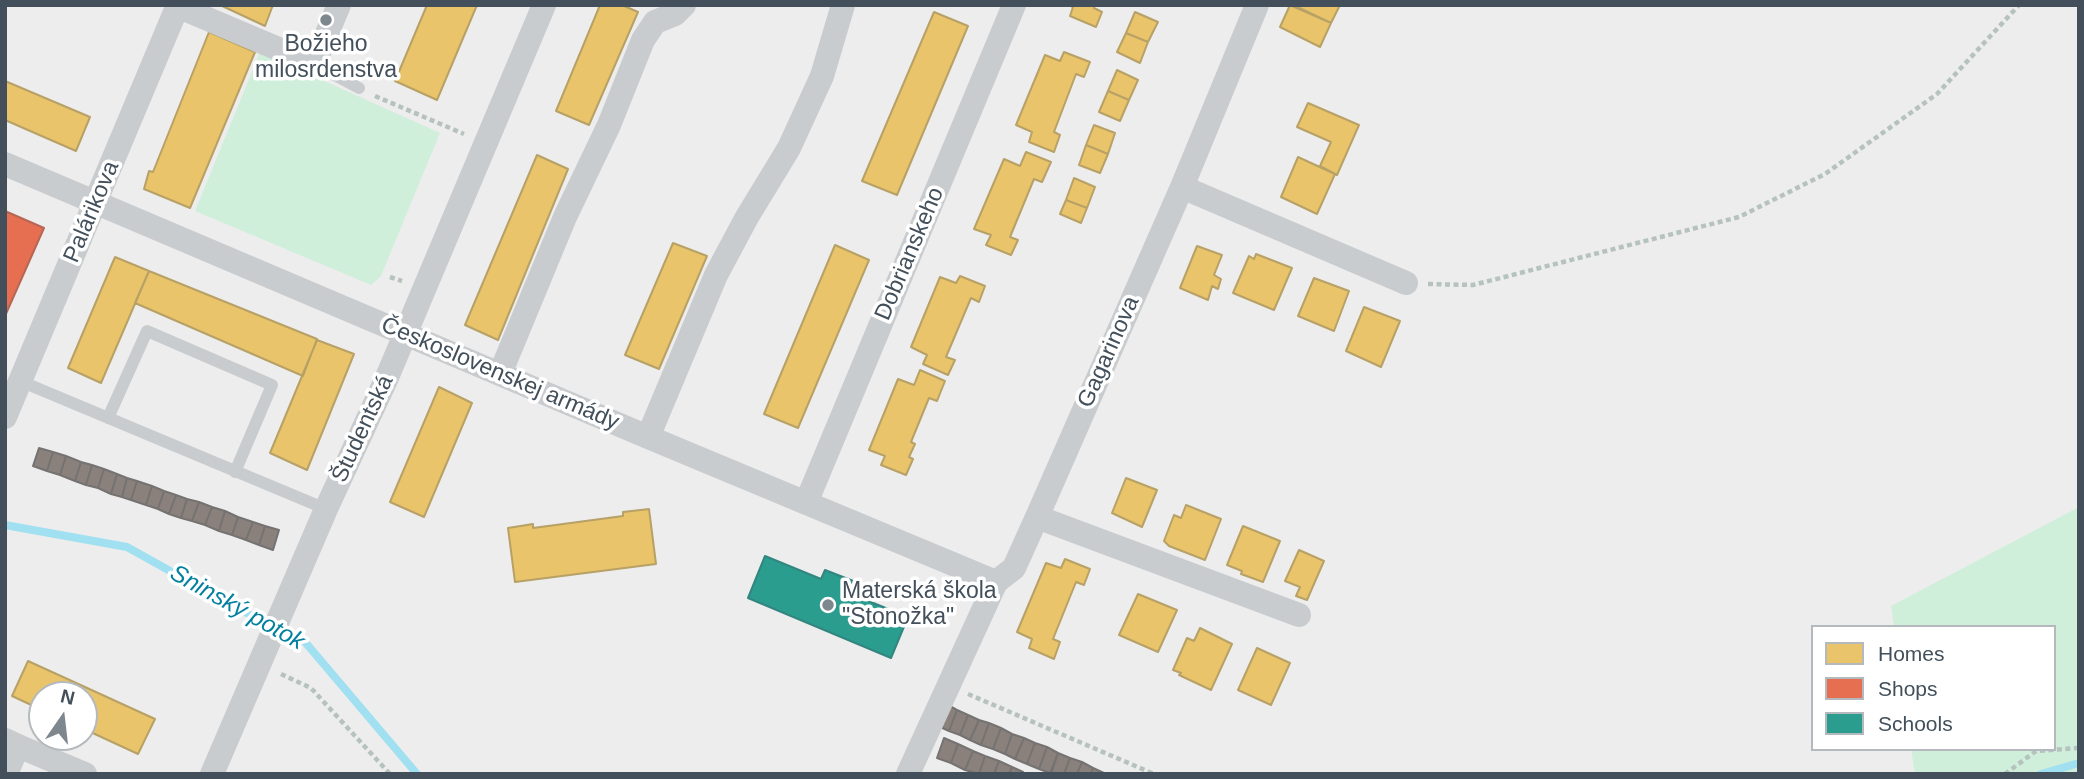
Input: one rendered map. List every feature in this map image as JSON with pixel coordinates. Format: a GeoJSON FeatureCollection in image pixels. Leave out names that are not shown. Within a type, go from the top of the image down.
{"type":"FeatureCollection","features":[{"type":"Feature","properties":{"kind":"street"},"geometry":{"type":"LineString","coordinates":[[178,6],[314,64],[339,5]]}},
{"type":"Feature","properties":{"kind":"street","name":"Študentská"},"geometry":{"type":"LineString","coordinates":[[212,774],[326,509],[406,335],[544,5]]}},
{"type":"Feature","properties":{"kind":"street"},"geometry":{"type":"LineString","coordinates":[[500,374],[565,217],[609,125],[643,40],[655,22],[675,14],[684,5]]}},
{"type":"Feature","properties":{"kind":"street"},"geometry":{"type":"LineString","coordinates":[[648,437],[716,275],[789,148],[822,76],[843,5]]}},
{"type":"Feature","properties":{"kind":"street","name":"Dobrianskeho"},"geometry":{"type":"LineString","coordinates":[[806,503],[1014,5]]}},
{"type":"Feature","properties":{"kind":"street","name":"Gagarinova"},"geometry":{"type":"LineString","coordinates":[[908,774],[996,582],[1014,568],[1182,187],[1257,5]]}},
{"type":"Feature","properties":{"kind":"street","name":"Palárikova"},"geometry":{"type":"LineString","coordinates":[[5,417],[178,6]]}},
{"type":"Feature","properties":{"kind":"street","name":"Československej armády"},"geometry":{"type":"LineString","coordinates":[[5,164],[996,582]]}},
{"type":"Feature","properties":{"kind":"street"},"geometry":{"type":"LineString","coordinates":[[1182,187],[1406,283]]}},
{"type":"Feature","properties":{"kind":"street"},"geometry":{"type":"LineString","coordinates":[[1037,517],[1299,615]]}},
{"type":"Feature","properties":{"kind":"street"},"geometry":{"type":"LineString","coordinates":[[6,774],[12,743],[85,774]]}},
{"type":"Feature","properties":{"kind":"lane"},"geometry":{"type":"LineString","coordinates":[[314,64],[359,88]]}},
{"type":"Feature","properties":{"kind":"lane"},"geometry":{"type":"LineString","coordinates":[[108,418],[147,331],[272,385],[235,472]]}},
{"type":"Feature","properties":{"kind":"lane"},"geometry":{"type":"LineString","coordinates":[[20,381],[326,509]]}},
{"type":"Feature","properties":{"kind":"path"},"geometry":{"type":"LineString","coordinates":[[1406,283],[1473,285],[1739,218],[1825,174],[1937,94],[2019,5]]}},
{"type":"Feature","properties":{"kind":"path"},"geometry":{"type":"LineString","coordinates":[[359,88],[473,138]]}},
{"type":"Feature","properties":{"kind":"path"},"geometry":{"type":"LineString","coordinates":[[262,656],[311,688],[390,774]]}},
{"type":"Feature","properties":{"kind":"path"},"geometry":{"type":"LineString","coordinates":[[950,686],[1154,774]]}},
{"type":"Feature","properties":{"kind":"path"},"geometry":{"type":"LineString","coordinates":[[2056,750],[2079,748]]}},
{"type":"Feature","properties":{"kind":"path"},"geometry":{"type":"LineString","coordinates":[[2005,774],[2036,751]]}},
{"type":"Feature","properties":{"kind":"green space"},"geometry":{"type":"Polygon","coordinates":[[[260,52],[440,133],[381,276],[371,285],[195,211],[260,52]]]}},
{"type":"Feature","properties":{"kind":"green space"},"geometry":{"type":"Polygon","coordinates":[[[2079,507],[2079,774],[1915,774],[1911,751],[2056,751],[2056,625],[1894,625],[1891,606],[2079,507]]]}},
{"type":"Feature","properties":{"kind":"building: Homes"},"geometry":{"type":"Polygon","coordinates":[[[220,5],[273,5],[265,26],[220,5]]]}},
{"type":"Feature","properties":{"kind":"building: Homes"},"geometry":{"type":"Polygon","coordinates":[[[427,5],[477,5],[437,100],[395,81],[427,5]]]}},
{"type":"Feature","properties":{"kind":"building: Homes"},"geometry":{"type":"Polygon","coordinates":[[[600,5],[622,5],[638,12],[589,125],[556,111],[600,5]]]}},
{"type":"Feature","properties":{"kind":"building: Homes"},"geometry":{"type":"Polygon","coordinates":[[[1069,5],[1095,5],[1094,8],[1102,12],[1096,27],[1070,16],[1073,7],[1069,5]]]}},
{"type":"Feature","properties":{"kind":"building: Homes"},"geometry":{"type":"Polygon","coordinates":[[[1290,5],[1331,23],[1320,47],[1280,27],[1290,5]]]}},
{"type":"Feature","properties":{"kind":"building: Homes"},"geometry":{"type":"Polygon","coordinates":[[[1293,5],[1340,5],[1331,23],[1293,5]]]}},
{"type":"Feature","properties":{"kind":"building: Homes"},"geometry":{"type":"Polygon","coordinates":[[[934,12],[968,26],[897,195],[862,181],[934,12]]]}},
{"type":"Feature","properties":{"kind":"building: Homes"},"geometry":{"type":"Polygon","coordinates":[[[1135,12],[1158,22],[1148,42],[1126,33],[1135,12]]]}},
{"type":"Feature","properties":{"kind":"building: Homes"},"geometry":{"type":"Polygon","coordinates":[[[209,32],[255,52],[190,208],[144,189],[149,171],[153,172],[209,32]]]}},
{"type":"Feature","properties":{"kind":"building: Homes"},"geometry":{"type":"Polygon","coordinates":[[[1126,33],[1148,42],[1140,63],[1117,52],[1126,33]]]}},
{"type":"Feature","properties":{"kind":"building: Homes"},"geometry":{"type":"Polygon","coordinates":[[[1064,52],[1090,62],[1084,77],[1076,74],[1054,132],[1060,135],[1054,152],[1029,142],[1032,132],[1016,125],[1045,55],[1060,61],[1064,52]]]}},
{"type":"Feature","properties":{"kind":"building: Homes"},"geometry":{"type":"Polygon","coordinates":[[[1117,70],[1138,80],[1129,100],[1108,91],[1117,70]]]}},
{"type":"Feature","properties":{"kind":"building: Homes"},"geometry":{"type":"Polygon","coordinates":[[[5,81],[90,117],[76,151],[5,120],[5,81]]]}},
{"type":"Feature","properties":{"kind":"building: Homes"},"geometry":{"type":"Polygon","coordinates":[[[1108,91],[1129,100],[1120,121],[1099,112],[1108,91]]]}},
{"type":"Feature","properties":{"kind":"building: Homes"},"geometry":{"type":"Polygon","coordinates":[[[1308,103],[1359,125],[1337,175],[1320,166],[1331,142],[1297,127],[1308,103]]]}},
{"type":"Feature","properties":{"kind":"building: Homes"},"geometry":{"type":"Polygon","coordinates":[[[1094,125],[1115,133],[1108,154],[1086,145],[1094,125]]]}},
{"type":"Feature","properties":{"kind":"building: Homes"},"geometry":{"type":"Polygon","coordinates":[[[1086,145],[1108,154],[1100,173],[1079,165],[1086,145]]]}},
{"type":"Feature","properties":{"kind":"building: Homes"},"geometry":{"type":"Polygon","coordinates":[[[1026,152],[1051,162],[1042,182],[1034,179],[1010,237],[1018,240],[1011,255],[986,245],[991,235],[974,229],[1004,159],[1020,166],[1026,152]]]}},
{"type":"Feature","properties":{"kind":"building: Homes"},"geometry":{"type":"Polygon","coordinates":[[[537,155],[568,169],[498,340],[465,325],[537,155]]]}},
{"type":"Feature","properties":{"kind":"building: Homes"},"geometry":{"type":"Polygon","coordinates":[[[1298,157],[1335,174],[1317,214],[1281,197],[1298,157]]]}},
{"type":"Feature","properties":{"kind":"building: Homes"},"geometry":{"type":"Polygon","coordinates":[[[1074,178],[1095,187],[1087,208],[1066,200],[1074,178]]]}},
{"type":"Feature","properties":{"kind":"building: Homes"},"geometry":{"type":"Polygon","coordinates":[[[1066,200],[1087,208],[1081,223],[1060,214],[1066,200]]]}},
{"type":"Feature","properties":{"kind":"building: Homes"},"geometry":{"type":"Polygon","coordinates":[[[673,243],[707,256],[659,369],[625,355],[673,243]]]}},
{"type":"Feature","properties":{"kind":"building: Homes"},"geometry":{"type":"Polygon","coordinates":[[[835,245],[869,260],[798,428],[764,414],[835,245]]]}},
{"type":"Feature","properties":{"kind":"building: Homes"},"geometry":{"type":"Polygon","coordinates":[[[1197,246],[1222,255],[1214,275],[1221,279],[1218,289],[1212,286],[1208,300],[1180,288],[1197,246]]]}},
{"type":"Feature","properties":{"kind":"building: Homes"},"geometry":{"type":"Polygon","coordinates":[[[1256,254],[1292,268],[1274,310],[1233,293],[1249,256],[1254,259],[1256,254]]]}},
{"type":"Feature","properties":{"kind":"building: Homes"},"geometry":{"type":"Polygon","coordinates":[[[115,257],[149,271],[101,383],[68,368],[115,257]]]}},
{"type":"Feature","properties":{"kind":"building: Homes"},"geometry":{"type":"Polygon","coordinates":[[[149,271],[317,339],[303,376],[135,303],[149,271]]]}},
{"type":"Feature","properties":{"kind":"building: Homes"},"geometry":{"type":"Polygon","coordinates":[[[960,276],[985,286],[979,302],[971,298],[946,357],[955,360],[948,375],[923,364],[927,355],[911,347],[940,277],[956,283],[960,276]]]}},
{"type":"Feature","properties":{"kind":"building: Homes"},"geometry":{"type":"Polygon","coordinates":[[[1314,278],[1349,291],[1334,331],[1298,316],[1314,278]]]}},
{"type":"Feature","properties":{"kind":"building: Homes"},"geometry":{"type":"Polygon","coordinates":[[[1364,307],[1400,321],[1381,367],[1346,351],[1364,307]]]}},
{"type":"Feature","properties":{"kind":"building: Homes"},"geometry":{"type":"Polygon","coordinates":[[[317,340],[354,354],[307,470],[270,453],[317,340]]]}},
{"type":"Feature","properties":{"kind":"building: Homes"},"geometry":{"type":"Polygon","coordinates":[[[920,370],[945,381],[937,401],[929,398],[911,442],[915,444],[909,457],[913,459],[906,475],[881,465],[885,456],[869,450],[898,379],[914,385],[920,370]]]}},
{"type":"Feature","properties":{"kind":"building: Homes"},"geometry":{"type":"Polygon","coordinates":[[[439,387],[472,403],[424,517],[390,502],[439,387]]]}},
{"type":"Feature","properties":{"kind":"building: Homes"},"geometry":{"type":"Polygon","coordinates":[[[1126,478],[1157,490],[1142,527],[1112,513],[1126,478]]]}},
{"type":"Feature","properties":{"kind":"building: Homes"},"geometry":{"type":"Polygon","coordinates":[[[1186,505],[1221,519],[1205,560],[1169,546],[1164,541],[1174,515],[1181,518],[1186,505]]]}},
{"type":"Feature","properties":{"kind":"building: Homes"},"geometry":{"type":"Polygon","coordinates":[[[649,509],[656,564],[515,582],[508,528],[533,524],[533,528],[623,516],[623,512],[649,509]]]}},
{"type":"Feature","properties":{"kind":"building: Homes"},"geometry":{"type":"Polygon","coordinates":[[[1243,526],[1280,541],[1263,582],[1241,574],[1242,571],[1227,565],[1243,526]]]}},
{"type":"Feature","properties":{"kind":"building: Homes"},"geometry":{"type":"Polygon","coordinates":[[[1299,550],[1324,561],[1307,600],[1296,596],[1300,587],[1285,581],[1299,550]]]}},
{"type":"Feature","properties":{"kind":"building: Homes"},"geometry":{"type":"Polygon","coordinates":[[[1065,559],[1090,569],[1084,585],[1076,582],[1053,639],[1060,642],[1054,659],[1029,648],[1032,639],[1017,632],[1046,563],[1061,568],[1065,559]]]}},
{"type":"Feature","properties":{"kind":"building: Homes"},"geometry":{"type":"Polygon","coordinates":[[[1138,594],[1177,610],[1158,652],[1119,635],[1138,594]]]}},
{"type":"Feature","properties":{"kind":"building: Homes"},"geometry":{"type":"Polygon","coordinates":[[[1200,628],[1232,644],[1211,690],[1173,670],[1187,638],[1194,641],[1200,628]]]}},
{"type":"Feature","properties":{"kind":"building: Homes"},"geometry":{"type":"Polygon","coordinates":[[[1257,648],[1290,663],[1271,705],[1238,690],[1257,648]]]}},
{"type":"Feature","properties":{"kind":"building: Homes"},"geometry":{"type":"Polygon","coordinates":[[[28,661],[72,681],[28,681],[28,703],[12,696],[28,661]]]}},
{"type":"Feature","properties":{"kind":"building: Homes"},"geometry":{"type":"Polygon","coordinates":[[[98,693],[155,719],[138,754],[98,735],[98,693]]]}},
{"type":"Feature","properties":{"kind":"building: Shops"},"geometry":{"type":"Polygon","coordinates":[[[5,211],[44,228],[5,316],[5,211]]]}},
{"type":"Feature","properties":{"kind":"building: Schools"},"geometry":{"type":"Polygon","coordinates":[[[765,556],[821,579],[825,570],[861,584],[856,596],[908,617],[891,658],[748,598],[765,556]]]}},
{"type":"Feature","properties":{"kind":"building: Industry"},"geometry":{"type":"Polygon","coordinates":[[[39,448],[53,452],[47,471],[33,466],[39,448]]]}},
{"type":"Feature","properties":{"kind":"building: Industry"},"geometry":{"type":"Polygon","coordinates":[[[53,452],[66,456],[60,475],[47,471],[53,452]]]}},
{"type":"Feature","properties":{"kind":"building: Industry"},"geometry":{"type":"Polygon","coordinates":[[[66,456],[81,462],[75,481],[60,475],[66,456]]]}},
{"type":"Feature","properties":{"kind":"building: Industry"},"geometry":{"type":"Polygon","coordinates":[[[81,462],[92,465],[86,485],[75,481],[81,462]]]}},
{"type":"Feature","properties":{"kind":"building: Industry"},"geometry":{"type":"Polygon","coordinates":[[[92,465],[104,469],[98,488],[86,485],[92,465]]]}},
{"type":"Feature","properties":{"kind":"building: Industry"},"geometry":{"type":"Polygon","coordinates":[[[104,469],[117,474],[111,494],[98,488],[104,469]]]}},
{"type":"Feature","properties":{"kind":"building: Industry"},"geometry":{"type":"Polygon","coordinates":[[[117,474],[127,478],[122,497],[111,494],[117,474]]]}},
{"type":"Feature","properties":{"kind":"building: Industry"},"geometry":{"type":"Polygon","coordinates":[[[127,478],[137,481],[131,500],[122,497],[127,478]]]}},
{"type":"Feature","properties":{"kind":"building: Industry"},"geometry":{"type":"Polygon","coordinates":[[[137,481],[152,486],[146,505],[131,500],[137,481]]]}},
{"type":"Feature","properties":{"kind":"building: Industry"},"geometry":{"type":"Polygon","coordinates":[[[152,486],[164,491],[158,509],[146,505],[152,486]]]}},
{"type":"Feature","properties":{"kind":"building: Industry"},"geometry":{"type":"Polygon","coordinates":[[[164,491],[176,495],[169,514],[158,509],[164,491]]]}},
{"type":"Feature","properties":{"kind":"building: Industry"},"geometry":{"type":"Polygon","coordinates":[[[176,495],[187,499],[181,518],[169,514],[176,495]]]}},
{"type":"Feature","properties":{"kind":"building: Industry"},"geometry":{"type":"Polygon","coordinates":[[[187,499],[199,502],[192,521],[181,518],[187,499]]]}},
{"type":"Feature","properties":{"kind":"building: Industry"},"geometry":{"type":"Polygon","coordinates":[[[199,502],[212,507],[205,525],[192,521],[199,502]]]}},
{"type":"Feature","properties":{"kind":"building: Industry"},"geometry":{"type":"Polygon","coordinates":[[[212,507],[225,511],[219,531],[205,525],[212,507]]]}},
{"type":"Feature","properties":{"kind":"building: Industry"},"geometry":{"type":"Polygon","coordinates":[[[225,511],[238,517],[232,535],[219,531],[225,511]]]}},
{"type":"Feature","properties":{"kind":"building: Industry"},"geometry":{"type":"Polygon","coordinates":[[[238,517],[253,522],[246,540],[232,535],[238,517]]]}},
{"type":"Feature","properties":{"kind":"building: Industry"},"geometry":{"type":"Polygon","coordinates":[[[253,522],[265,526],[259,545],[246,540],[253,522]]]}},
{"type":"Feature","properties":{"kind":"building: Industry"},"geometry":{"type":"Polygon","coordinates":[[[265,526],[279,530],[273,550],[259,545],[265,526]]]}},
{"type":"Feature","properties":{"kind":"building: Industry"},"geometry":{"type":"Polygon","coordinates":[[[946,704],[957,710],[949,731],[938,726],[946,704]]]}},
{"type":"Feature","properties":{"kind":"building: Industry"},"geometry":{"type":"Polygon","coordinates":[[[957,710],[968,715],[960,735],[949,731],[957,710]]]}},
{"type":"Feature","properties":{"kind":"building: Industry"},"geometry":{"type":"Polygon","coordinates":[[[968,715],[979,720],[970,740],[960,735],[968,715]]]}},
{"type":"Feature","properties":{"kind":"building: Industry"},"geometry":{"type":"Polygon","coordinates":[[[979,720],[989,723],[981,745],[970,740],[979,720]]]}},
{"type":"Feature","properties":{"kind":"building: Industry"},"geometry":{"type":"Polygon","coordinates":[[[989,723],[1001,728],[993,749],[981,745],[989,723]]]}},
{"type":"Feature","properties":{"kind":"building: Industry"},"geometry":{"type":"Polygon","coordinates":[[[1001,728],[1012,734],[1005,754],[993,749],[1001,728]]]}},
{"type":"Feature","properties":{"kind":"building: Industry"},"geometry":{"type":"Polygon","coordinates":[[[1012,734],[1024,738],[1015,759],[1005,754],[1012,734]]]}},
{"type":"Feature","properties":{"kind":"building: Industry"},"geometry":{"type":"Polygon","coordinates":[[[944,738],[958,744],[951,763],[937,758],[944,738]]]}},
{"type":"Feature","properties":{"kind":"building: Industry"},"geometry":{"type":"Polygon","coordinates":[[[1024,738],[1035,743],[1027,764],[1015,759],[1024,738]]]}},
{"type":"Feature","properties":{"kind":"building: Industry"},"geometry":{"type":"Polygon","coordinates":[[[1035,743],[1047,747],[1039,769],[1027,764],[1035,743]]]}},
{"type":"Feature","properties":{"kind":"building: Industry"},"geometry":{"type":"Polygon","coordinates":[[[958,744],[973,751],[965,770],[951,763],[958,744]]]}},
{"type":"Feature","properties":{"kind":"building: Industry"},"geometry":{"type":"Polygon","coordinates":[[[1047,747],[1058,753],[1050,773],[1039,769],[1047,747]]]}},
{"type":"Feature","properties":{"kind":"building: Industry"},"geometry":{"type":"Polygon","coordinates":[[[973,751],[985,756],[979,774],[965,770],[973,751]]]}},
{"type":"Feature","properties":{"kind":"building: Industry"},"geometry":{"type":"Polygon","coordinates":[[[1058,753],[1070,758],[1064,774],[1051,774],[1058,753]]]}},
{"type":"Feature","properties":{"kind":"building: Industry"},"geometry":{"type":"Polygon","coordinates":[[[985,756],[999,761],[994,774],[979,774],[985,756]]]}},
{"type":"Feature","properties":{"kind":"building: Industry"},"geometry":{"type":"Polygon","coordinates":[[[1070,758],[1082,762],[1077,774],[1064,774],[1070,758]]]}},
{"type":"Feature","properties":{"kind":"building: Industry"},"geometry":{"type":"Polygon","coordinates":[[[999,761],[1012,767],[1009,774],[994,774],[999,761]]]}},
{"type":"Feature","properties":{"kind":"building: Industry"},"geometry":{"type":"Polygon","coordinates":[[[1082,762],[1093,768],[1091,774],[1077,774],[1082,762]]]}},
{"type":"Feature","properties":{"kind":"building: Industry"},"geometry":{"type":"Polygon","coordinates":[[[1012,767],[1023,772],[1022,774],[1009,774],[1012,767]]]}},
{"type":"Feature","properties":{"kind":"building: Industry"},"geometry":{"type":"Polygon","coordinates":[[[1093,768],[1106,774],[1091,774],[1093,768]]]}},
{"type":"Feature","properties":{"kind":"waterway","name":"Sninský potok"},"geometry":{"type":"LineString","coordinates":[[5,525],[127,547],[233,606],[305,642],[417,774]]}},
{"type":"Feature","properties":{"kind":"waterway","name":"Sninský potok"},"geometry":{"type":"LineString","coordinates":[[2041,774],[2079,763]]}},
{"type":"Feature","properties":{"kind":"place","name":"Božieho milosrdenstva"},"geometry":{"type":"Point","coordinates":[326,20]}},
{"type":"Feature","properties":{"kind":"place","name":"Materská škola \"Stonožka\""},"geometry":{"type":"Point","coordinates":[828,605]}}]}
